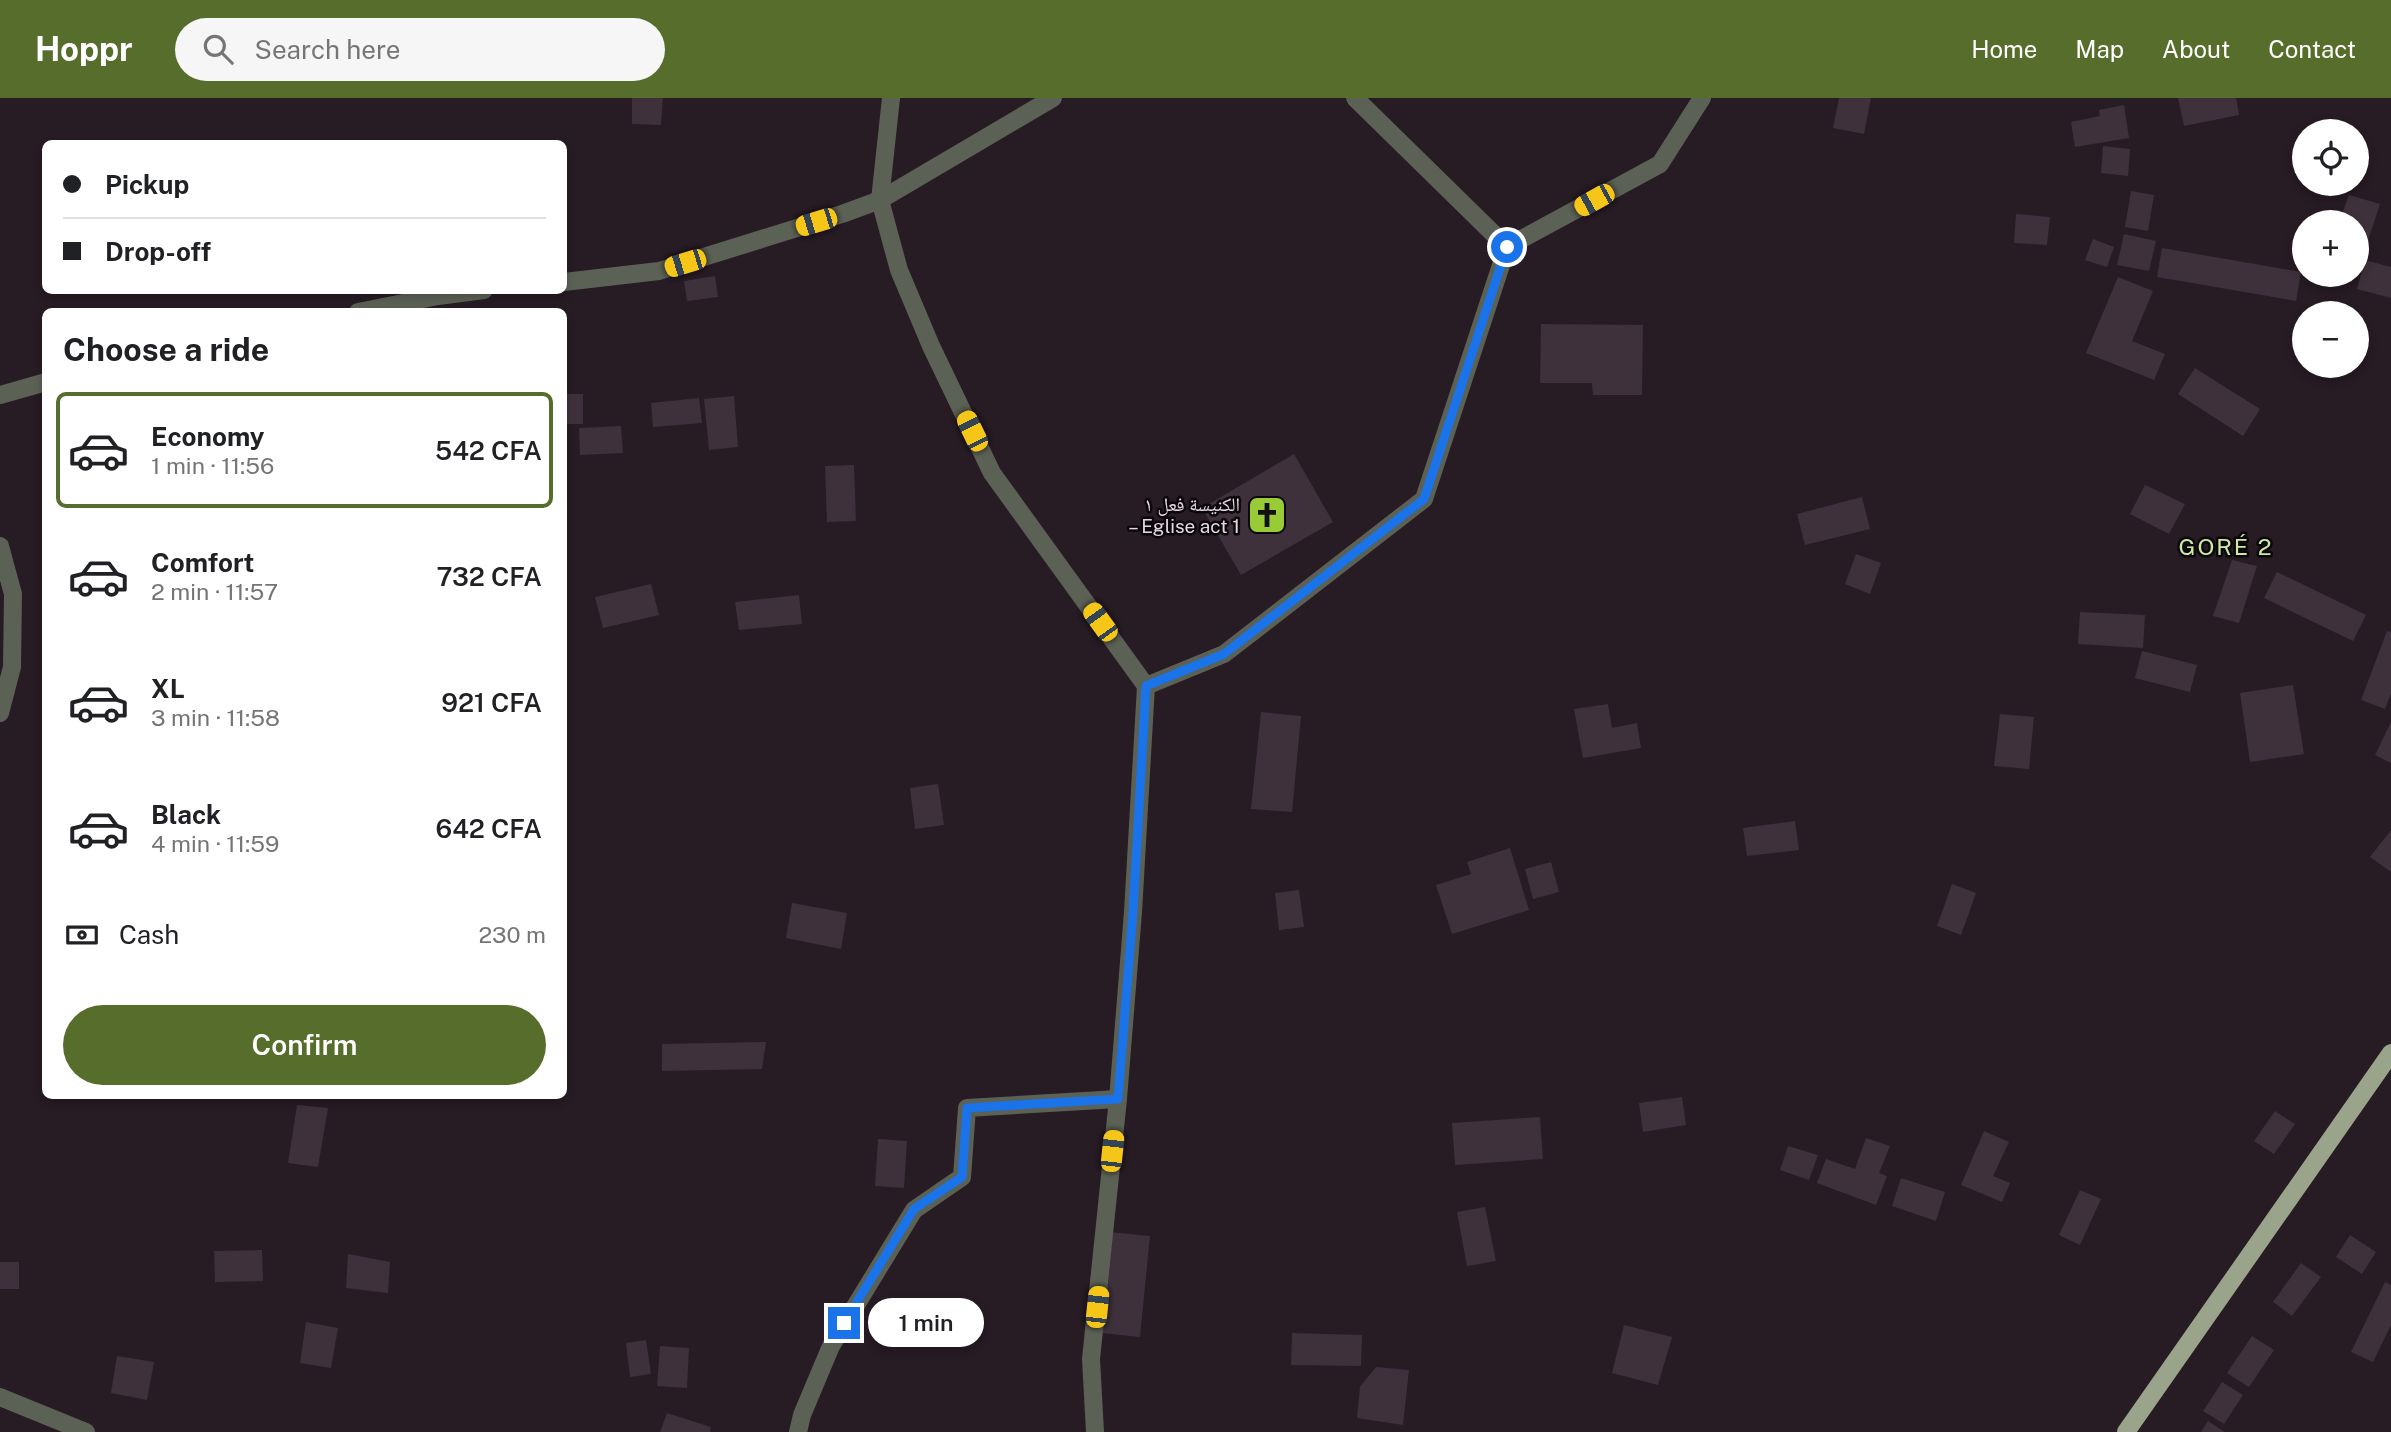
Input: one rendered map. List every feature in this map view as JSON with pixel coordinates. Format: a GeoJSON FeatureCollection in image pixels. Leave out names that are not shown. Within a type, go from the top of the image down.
{"type":"FeatureCollection","features":[{"type":"Feature","properties":{"kind":"main road"},"geometry":{"type":"LineString","coordinates":[[2126,1432],[2391,1053]]}},
{"type":"Feature","properties":{"kind":"street"},"geometry":{"type":"LineString","coordinates":[[891,98],[880,200],[900,270],[931,346],[992,473],[1146,686],[1133,912],[1118,1099],[1091,1359],[1095,1432]]}},
{"type":"Feature","properties":{"kind":"street"},"geometry":{"type":"LineString","coordinates":[[567,282],[659,271],[880,200],[1053,98]]}},
{"type":"Feature","properties":{"kind":"street"},"geometry":{"type":"LineString","coordinates":[[1355,98],[1507,247]]}},
{"type":"Feature","properties":{"kind":"street"},"geometry":{"type":"LineString","coordinates":[[1146,686],[1224,654],[1424,499],[1507,247],[1660,164],[1702,98]]}},
{"type":"Feature","properties":{"kind":"street"},"geometry":{"type":"LineString","coordinates":[[378,308],[453,294]]}},
{"type":"Feature","properties":{"kind":"street"},"geometry":{"type":"LineString","coordinates":[[0,395],[42,383]]}},
{"type":"Feature","properties":{"kind":"street"},"geometry":{"type":"LineString","coordinates":[[0,547],[13,594],[12,667],[0,713]]}},
{"type":"Feature","properties":{"kind":"street"},"geometry":{"type":"LineString","coordinates":[[798,1432],[802,1415],[831,1346],[914,1209],[962,1177],[967,1108],[1118,1099]]}},
{"type":"Feature","properties":{"kind":"street"},"geometry":{"type":"LineString","coordinates":[[0,1397],[86,1432]]}},
{"type":"Feature","properties":{"kind":"building"},"geometry":{"type":"Polygon","coordinates":[[[632,98],[663,98],[661,125],[632,124],[632,98]]]}},
{"type":"Feature","properties":{"kind":"building"},"geometry":{"type":"Polygon","coordinates":[[[1839,98],[1871,98],[1864,134],[1833,128],[1839,98]]]}},
{"type":"Feature","properties":{"kind":"building"},"geometry":{"type":"Polygon","coordinates":[[[2178,98],[2236,98],[2239,115],[2184,126],[2178,98]]]}},
{"type":"Feature","properties":{"kind":"building"},"geometry":{"type":"Polygon","coordinates":[[[2124,105],[2129,138],[2075,147],[2071,122],[2100,116],[2099,110],[2124,105]]]}},
{"type":"Feature","properties":{"kind":"building"},"geometry":{"type":"Polygon","coordinates":[[[2103,146],[2130,149],[2128,176],[2101,173],[2103,146]]]}},
{"type":"Feature","properties":{"kind":"building"},"geometry":{"type":"Polygon","coordinates":[[[2131,191],[2154,195],[2148,231],[2125,227],[2131,191]]]}},
{"type":"Feature","properties":{"kind":"building"},"geometry":{"type":"Polygon","coordinates":[[[2349,196],[2380,204],[2369,238],[2369,210],[2343,210],[2349,196]]]}},
{"type":"Feature","properties":{"kind":"building"},"geometry":{"type":"Polygon","coordinates":[[[2016,214],[2050,217],[2047,245],[2014,243],[2016,214]]]}},
{"type":"Feature","properties":{"kind":"building"},"geometry":{"type":"Polygon","coordinates":[[[2124,234],[2156,241],[2149,271],[2117,265],[2124,234]]]}},
{"type":"Feature","properties":{"kind":"building"},"geometry":{"type":"Polygon","coordinates":[[[2093,239],[2114,247],[2107,267],[2085,260],[2093,239]]]}},
{"type":"Feature","properties":{"kind":"building"},"geometry":{"type":"Polygon","coordinates":[[[2162,248],[2292,270],[2292,287],[2298,287],[2296,301],[2157,277],[2162,248]]]}},
{"type":"Feature","properties":{"kind":"building"},"geometry":{"type":"Polygon","coordinates":[[[2369,261],[2391,267],[2391,298],[2357,289],[2369,287],[2369,261]]]}},
{"type":"Feature","properties":{"kind":"building"},"geometry":{"type":"Polygon","coordinates":[[[715,276],[718,297],[687,301],[684,281],[715,276]]]}},
{"type":"Feature","properties":{"kind":"building"},"geometry":{"type":"Polygon","coordinates":[[[2118,277],[2153,291],[2132,341],[2165,354],[2154,380],[2086,353],[2118,277]]]}},
{"type":"Feature","properties":{"kind":"building"},"geometry":{"type":"Polygon","coordinates":[[[1541,324],[1643,325],[1642,395],[1593,395],[1592,383],[1540,383],[1541,324]]]}},
{"type":"Feature","properties":{"kind":"building"},"geometry":{"type":"Polygon","coordinates":[[[2195,368],[2260,409],[2243,436],[2178,394],[2195,368]]]}},
{"type":"Feature","properties":{"kind":"building"},"geometry":{"type":"Polygon","coordinates":[[[567,394],[583,394],[583,424],[567,424],[567,394]]]}},
{"type":"Feature","properties":{"kind":"building"},"geometry":{"type":"Polygon","coordinates":[[[734,396],[738,447],[709,450],[704,399],[734,396]]]}},
{"type":"Feature","properties":{"kind":"building"},"geometry":{"type":"Polygon","coordinates":[[[699,398],[702,423],[653,427],[651,403],[699,398]]]}},
{"type":"Feature","properties":{"kind":"building"},"geometry":{"type":"Polygon","coordinates":[[[621,426],[623,453],[580,455],[579,428],[621,426]]]}},
{"type":"Feature","properties":{"kind":"building","name":"الكنيسة فعل ۱ – Eglise act 1"},"geometry":{"type":"Polygon","coordinates":[[[1294,454],[1333,522],[1241,575],[1202,508],[1294,454]]]}},
{"type":"Feature","properties":{"kind":"building"},"geometry":{"type":"Polygon","coordinates":[[[854,465],[856,521],[827,522],[825,466],[854,465]]]}},
{"type":"Feature","properties":{"kind":"building"},"geometry":{"type":"Polygon","coordinates":[[[2145,485],[2185,504],[2169,534],[2130,514],[2145,485]]]}},
{"type":"Feature","properties":{"kind":"building"},"geometry":{"type":"Polygon","coordinates":[[[1862,497],[1870,529],[1805,545],[1797,514],[1862,497]]]}},
{"type":"Feature","properties":{"kind":"building"},"geometry":{"type":"Polygon","coordinates":[[[1856,554],[1881,563],[1870,594],[1845,584],[1856,554]]]}},
{"type":"Feature","properties":{"kind":"building"},"geometry":{"type":"Polygon","coordinates":[[[2232,560],[2257,566],[2239,623],[2213,616],[2232,560]]]}},
{"type":"Feature","properties":{"kind":"building"},"geometry":{"type":"Polygon","coordinates":[[[2277,572],[2366,615],[2353,641],[2264,598],[2277,572]]]}},
{"type":"Feature","properties":{"kind":"building"},"geometry":{"type":"Polygon","coordinates":[[[651,584],[659,615],[603,628],[595,597],[651,584]]]}},
{"type":"Feature","properties":{"kind":"building"},"geometry":{"type":"Polygon","coordinates":[[[799,595],[802,624],[739,630],[735,602],[799,595]]]}},
{"type":"Feature","properties":{"kind":"building"},"geometry":{"type":"Polygon","coordinates":[[[2080,612],[2145,615],[2143,648],[2078,644],[2080,612]]]}},
{"type":"Feature","properties":{"kind":"building"},"geometry":{"type":"Polygon","coordinates":[[[2387,631],[2391,632],[2391,693],[2385,709],[2361,700],[2387,631]]]}},
{"type":"Feature","properties":{"kind":"building"},"geometry":{"type":"Polygon","coordinates":[[[2142,651],[2197,665],[2190,692],[2135,678],[2142,651]]]}},
{"type":"Feature","properties":{"kind":"building"},"geometry":{"type":"Polygon","coordinates":[[[2293,685],[2304,754],[2250,762],[2240,693],[2293,685]]]}},
{"type":"Feature","properties":{"kind":"building"},"geometry":{"type":"Polygon","coordinates":[[[1608,704],[1612,728],[1637,723],[1641,748],[1583,758],[1574,709],[1608,704]]]}},
{"type":"Feature","properties":{"kind":"building"},"geometry":{"type":"Polygon","coordinates":[[[1261,712],[1301,716],[1292,812],[1251,809],[1261,712]]]}},
{"type":"Feature","properties":{"kind":"building"},"geometry":{"type":"Polygon","coordinates":[[[2000,714],[2034,717],[2029,769],[1994,766],[2000,714]]]}},
{"type":"Feature","properties":{"kind":"building"},"geometry":{"type":"Polygon","coordinates":[[[2391,722],[2391,763],[2375,755],[2391,722]]]}},
{"type":"Feature","properties":{"kind":"building"},"geometry":{"type":"Polygon","coordinates":[[[938,784],[944,825],[915,829],[910,788],[938,784]]]}},
{"type":"Feature","properties":{"kind":"building"},"geometry":{"type":"Polygon","coordinates":[[[1795,821],[1799,850],[1747,856],[1743,828],[1795,821]]]}},
{"type":"Feature","properties":{"kind":"building"},"geometry":{"type":"Polygon","coordinates":[[[2391,830],[2391,872],[2370,857],[2391,830]]]}},
{"type":"Feature","properties":{"kind":"building"},"geometry":{"type":"Polygon","coordinates":[[[1510,848],[1529,910],[1452,934],[1436,885],[1471,874],[1467,862],[1510,848]]]}},
{"type":"Feature","properties":{"kind":"building"},"geometry":{"type":"Polygon","coordinates":[[[1551,862],[1559,892],[1533,899],[1525,869],[1551,862]]]}},
{"type":"Feature","properties":{"kind":"building"},"geometry":{"type":"Polygon","coordinates":[[[1952,884],[1976,893],[1961,935],[1937,926],[1952,884]]]}},
{"type":"Feature","properties":{"kind":"building"},"geometry":{"type":"Polygon","coordinates":[[[1299,890],[1304,927],[1279,930],[1275,893],[1299,890]]]}},
{"type":"Feature","properties":{"kind":"building"},"geometry":{"type":"Polygon","coordinates":[[[792,903],[847,913],[841,949],[786,938],[792,903]]]}},
{"type":"Feature","properties":{"kind":"building"},"geometry":{"type":"Polygon","coordinates":[[[766,1042],[762,1069],[662,1071],[662,1044],[766,1042]]]}},
{"type":"Feature","properties":{"kind":"building"},"geometry":{"type":"Polygon","coordinates":[[[1682,1097],[1686,1125],[1643,1132],[1639,1103],[1682,1097]]]}},
{"type":"Feature","properties":{"kind":"building"},"geometry":{"type":"Polygon","coordinates":[[[297,1105],[328,1108],[318,1167],[288,1163],[297,1105]]]}},
{"type":"Feature","properties":{"kind":"building"},"geometry":{"type":"Polygon","coordinates":[[[2275,1111],[2295,1124],[2274,1154],[2254,1141],[2275,1111]]]}},
{"type":"Feature","properties":{"kind":"building"},"geometry":{"type":"Polygon","coordinates":[[[1540,1117],[1543,1159],[1455,1165],[1452,1123],[1540,1117]]]}},
{"type":"Feature","properties":{"kind":"building"},"geometry":{"type":"Polygon","coordinates":[[[1984,1131],[2009,1142],[1993,1176],[2010,1183],[2002,1202],[1961,1185],[1984,1131]]]}},
{"type":"Feature","properties":{"kind":"building"},"geometry":{"type":"Polygon","coordinates":[[[1866,1138],[1890,1146],[1879,1173],[1887,1176],[1876,1205],[1817,1183],[1826,1159],[1855,1169],[1866,1138]]]}},
{"type":"Feature","properties":{"kind":"building"},"geometry":{"type":"Polygon","coordinates":[[[878,1139],[907,1141],[904,1188],[875,1186],[878,1139]]]}},
{"type":"Feature","properties":{"kind":"building"},"geometry":{"type":"Polygon","coordinates":[[[1788,1146],[1818,1155],[1809,1180],[1780,1170],[1788,1146]]]}},
{"type":"Feature","properties":{"kind":"building"},"geometry":{"type":"Polygon","coordinates":[[[1901,1178],[1945,1192],[1936,1221],[1892,1206],[1901,1178]]]}},
{"type":"Feature","properties":{"kind":"building"},"geometry":{"type":"Polygon","coordinates":[[[2080,1190],[2101,1199],[2080,1245],[2059,1235],[2080,1190]]]}},
{"type":"Feature","properties":{"kind":"building"},"geometry":{"type":"Polygon","coordinates":[[[1485,1207],[1496,1261],[1467,1266],[1457,1212],[1485,1207]]]}},
{"type":"Feature","properties":{"kind":"building"},"geometry":{"type":"Polygon","coordinates":[[[1110,1232],[1150,1236],[1140,1337],[1101,1333],[1110,1232]]]}},
{"type":"Feature","properties":{"kind":"building"},"geometry":{"type":"Polygon","coordinates":[[[2350,1235],[2376,1252],[2362,1274],[2336,1257],[2350,1235]]]}},
{"type":"Feature","properties":{"kind":"building"},"geometry":{"type":"Polygon","coordinates":[[[262,1250],[263,1281],[215,1282],[214,1251],[262,1250]]]}},
{"type":"Feature","properties":{"kind":"building"},"geometry":{"type":"Polygon","coordinates":[[[348,1254],[390,1262],[388,1293],[346,1288],[348,1254]]]}},
{"type":"Feature","properties":{"kind":"building"},"geometry":{"type":"Polygon","coordinates":[[[0,1262],[19,1262],[19,1289],[0,1289],[0,1262]]]}},
{"type":"Feature","properties":{"kind":"building"},"geometry":{"type":"Polygon","coordinates":[[[2301,1263],[2321,1277],[2292,1316],[2273,1302],[2301,1263]]]}},
{"type":"Feature","properties":{"kind":"building"},"geometry":{"type":"Polygon","coordinates":[[[2385,1282],[2391,1285],[2391,1325],[2373,1362],[2351,1352],[2385,1282]]]}},
{"type":"Feature","properties":{"kind":"building"},"geometry":{"type":"Polygon","coordinates":[[[306,1322],[338,1328],[331,1368],[300,1363],[306,1322]]]}},
{"type":"Feature","properties":{"kind":"building"},"geometry":{"type":"Polygon","coordinates":[[[1624,1325],[1672,1337],[1658,1385],[1612,1373],[1624,1325]]]}},
{"type":"Feature","properties":{"kind":"building"},"geometry":{"type":"Polygon","coordinates":[[[1292,1333],[1362,1335],[1361,1366],[1291,1365],[1292,1333]]]}},
{"type":"Feature","properties":{"kind":"building"},"geometry":{"type":"Polygon","coordinates":[[[2252,1336],[2274,1350],[2249,1387],[2227,1373],[2252,1336]]]}},
{"type":"Feature","properties":{"kind":"building"},"geometry":{"type":"Polygon","coordinates":[[[646,1340],[651,1374],[630,1377],[626,1343],[646,1340]]]}},
{"type":"Feature","properties":{"kind":"building"},"geometry":{"type":"Polygon","coordinates":[[[660,1346],[689,1348],[687,1388],[657,1386],[660,1346]]]}},
{"type":"Feature","properties":{"kind":"building"},"geometry":{"type":"Polygon","coordinates":[[[117,1356],[154,1362],[147,1400],[111,1393],[117,1356]]]}},
{"type":"Feature","properties":{"kind":"building"},"geometry":{"type":"Polygon","coordinates":[[[1376,1367],[1409,1370],[1403,1425],[1357,1418],[1360,1387],[1376,1367]]]}},
{"type":"Feature","properties":{"kind":"building"},"geometry":{"type":"Polygon","coordinates":[[[2222,1382],[2243,1395],[2224,1424],[2203,1411],[2222,1382]]]}},
{"type":"Feature","properties":{"kind":"building"},"geometry":{"type":"Polygon","coordinates":[[[667,1413],[711,1427],[710,1432],[660,1432],[667,1413]]]}},
{"type":"Feature","properties":{"kind":"building"},"geometry":{"type":"Polygon","coordinates":[[[2208,1421],[2225,1432],[2201,1432],[2208,1421]]]}},
{"type":"Feature","properties":{"kind":"place","name":"الكنيسة فعل ۱ – Eglise act 1"},"geometry":{"type":"Point","coordinates":[1267,515]}},
{"type":"Feature","properties":{"kind":"district","name":"GORÉ 2"},"geometry":{"type":"Point","coordinates":[2226,547]}},
{"type":"Feature","properties":{"kind":"route"},"geometry":{"type":"LineString","coordinates":[[844,1323],[914,1209],[962,1177],[967,1108],[1118,1099],[1133,912],[1146,686],[1224,654],[1424,499],[1507,247]]}}]}
